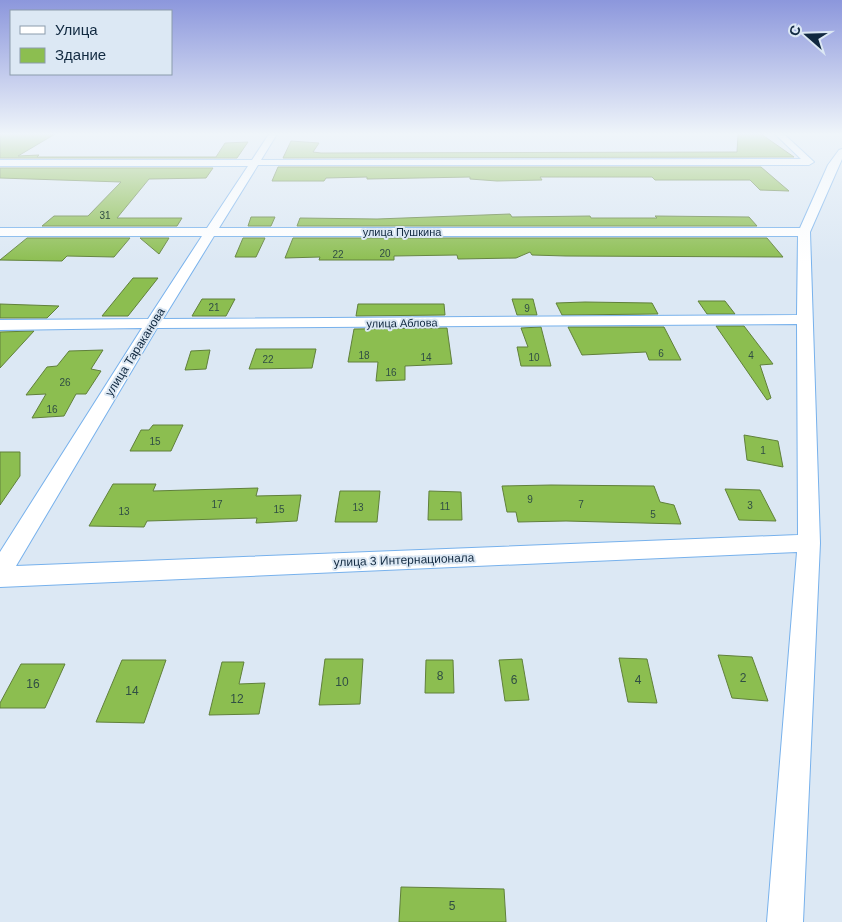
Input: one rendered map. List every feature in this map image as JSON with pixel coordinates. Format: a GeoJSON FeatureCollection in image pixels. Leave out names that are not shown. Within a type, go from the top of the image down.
{"type":"FeatureCollection","features":[{"type":"Feature","properties":{"kind":"street","name":"улица Тараканова"},"geometry":{"type":"LineString","coordinates":[[0,572],[151,326],[246,177]]}},
{"type":"Feature","properties":{"kind":"street"},"geometry":{"type":"LineString","coordinates":[[786,922],[809,543],[804,232],[828,177]]}},
{"type":"Feature","properties":{"kind":"street","name":"улица Пушкина"},"geometry":{"type":"LineString","coordinates":[[0,232],[804,232]]}},
{"type":"Feature","properties":{"kind":"street","name":"улица Аблова"},"geometry":{"type":"LineString","coordinates":[[0,326],[804,319]]}},
{"type":"Feature","properties":{"kind":"street","name":"улица 3 Интернационала"},"geometry":{"type":"LineString","coordinates":[[0,576],[809,543]]}},
{"type":"Feature","properties":{"kind":"building"},"geometry":{"type":"Polygon","coordinates":[[[207,177],[149,179],[117,218],[182,218],[177,226],[42,226],[54,216],[88,216],[121,182],[0,178],[207,177]]]}},
{"type":"Feature","properties":{"kind":"building"},"geometry":{"type":"Polygon","coordinates":[[[274,177],[366,177],[326,178],[324,181],[272,181],[274,177]]]}},
{"type":"Feature","properties":{"kind":"building"},"geometry":{"type":"Polygon","coordinates":[[[367,177],[469,177],[367,179],[367,177]]]}},
{"type":"Feature","properties":{"kind":"building"},"geometry":{"type":"Polygon","coordinates":[[[470,177],[540,177],[542,180],[497,181],[470,179],[470,177]]]}},
{"type":"Feature","properties":{"kind":"building"},"geometry":{"type":"Polygon","coordinates":[[[652,177],[773,177],[789,191],[760,190],[750,180],[655,180],[652,177]]]}},
{"type":"Feature","properties":{"kind":"building"},"geometry":{"type":"Polygon","coordinates":[[[510,214],[512,217],[590,216],[591,218],[657,218],[655,216],[749,217],[757,226],[297,226],[300,218],[377,219],[510,214]]]}},
{"type":"Feature","properties":{"kind":"building"},"geometry":{"type":"Polygon","coordinates":[[[251,217],[275,217],[271,226],[248,226],[251,217]]]}},
{"type":"Feature","properties":{"kind":"building"},"geometry":{"type":"Polygon","coordinates":[[[27,238],[130,238],[114,257],[67,256],[62,261],[0,260],[27,238]]]}},
{"type":"Feature","properties":{"kind":"building"},"geometry":{"type":"Polygon","coordinates":[[[140,238],[169,238],[159,254],[140,238]]]}},
{"type":"Feature","properties":{"kind":"building"},"geometry":{"type":"Polygon","coordinates":[[[243,238],[265,238],[256,257],[235,257],[243,238]]]}},
{"type":"Feature","properties":{"kind":"building"},"geometry":{"type":"Polygon","coordinates":[[[293,238],[767,238],[783,257],[566,256],[532,255],[530,252],[516,258],[458,259],[457,255],[394,256],[394,260],[319,260],[320,257],[285,258],[293,238]]]}},
{"type":"Feature","properties":{"kind":"building"},"geometry":{"type":"Polygon","coordinates":[[[133,278],[158,278],[128,316],[102,316],[133,278]]]}},
{"type":"Feature","properties":{"kind":"building"},"geometry":{"type":"Polygon","coordinates":[[[202,299],[235,299],[226,316],[192,316],[202,299]]]}},
{"type":"Feature","properties":{"kind":"building"},"geometry":{"type":"Polygon","coordinates":[[[512,299],[533,299],[537,315],[517,315],[512,299]]]}},
{"type":"Feature","properties":{"kind":"building"},"geometry":{"type":"Polygon","coordinates":[[[698,301],[725,301],[735,314],[707,314],[698,301]]]}},
{"type":"Feature","properties":{"kind":"building"},"geometry":{"type":"Polygon","coordinates":[[[556,303],[652,303],[658,314],[562,315],[556,303]]]}},
{"type":"Feature","properties":{"kind":"building"},"geometry":{"type":"Polygon","coordinates":[[[0,304],[59,306],[47,318],[0,318],[0,304]]]}},
{"type":"Feature","properties":{"kind":"building"},"geometry":{"type":"Polygon","coordinates":[[[358,304],[444,304],[445,315],[356,316],[358,304]]]}},
{"type":"Feature","properties":{"kind":"building"},"geometry":{"type":"Polygon","coordinates":[[[716,326],[744,326],[773,364],[760,365],[771,398],[767,400],[716,326]]]}},
{"type":"Feature","properties":{"kind":"building"},"geometry":{"type":"Polygon","coordinates":[[[541,327],[551,366],[521,366],[517,347],[528,347],[521,328],[541,327]]]}},
{"type":"Feature","properties":{"kind":"building"},"geometry":{"type":"Polygon","coordinates":[[[568,327],[664,327],[681,360],[649,360],[646,352],[582,355],[568,327]]]}},
{"type":"Feature","properties":{"kind":"building"},"geometry":{"type":"Polygon","coordinates":[[[447,328],[452,364],[405,366],[405,380],[376,381],[378,362],[348,362],[354,329],[447,328]]]}},
{"type":"Feature","properties":{"kind":"building"},"geometry":{"type":"Polygon","coordinates":[[[34,331],[0,368],[0,332],[34,331]]]}},
{"type":"Feature","properties":{"kind":"building"},"geometry":{"type":"Polygon","coordinates":[[[256,349],[316,349],[312,368],[249,369],[256,349]]]}},
{"type":"Feature","properties":{"kind":"building"},"geometry":{"type":"Polygon","coordinates":[[[103,350],[91,369],[101,371],[86,394],[76,394],[64,416],[32,418],[46,394],[26,395],[47,367],[57,366],[69,351],[103,350]]]}},
{"type":"Feature","properties":{"kind":"building"},"geometry":{"type":"Polygon","coordinates":[[[210,350],[206,369],[185,370],[191,351],[210,350]]]}},
{"type":"Feature","properties":{"kind":"building"},"geometry":{"type":"Polygon","coordinates":[[[153,425],[183,425],[171,451],[130,451],[141,430],[149,430],[153,425]]]}},
{"type":"Feature","properties":{"kind":"building"},"geometry":{"type":"Polygon","coordinates":[[[744,435],[778,441],[783,467],[747,460],[744,435]]]}},
{"type":"Feature","properties":{"kind":"building"},"geometry":{"type":"Polygon","coordinates":[[[0,452],[20,452],[20,476],[0,505],[0,452]]]}},
{"type":"Feature","properties":{"kind":"building"},"geometry":{"type":"Polygon","coordinates":[[[113,484],[156,484],[153,491],[258,488],[256,496],[301,495],[297,521],[256,523],[257,518],[147,521],[144,527],[89,526],[113,484]]]}},
{"type":"Feature","properties":{"kind":"building"},"geometry":{"type":"Polygon","coordinates":[[[502,486],[654,486],[660,502],[674,505],[681,524],[566,521],[518,522],[516,512],[507,512],[502,486]]]}},
{"type":"Feature","properties":{"kind":"building"},"geometry":{"type":"Polygon","coordinates":[[[725,489],[760,490],[776,521],[739,520],[725,489]]]}},
{"type":"Feature","properties":{"kind":"building"},"geometry":{"type":"Polygon","coordinates":[[[340,491],[380,491],[377,522],[335,522],[340,491]]]}},
{"type":"Feature","properties":{"kind":"building"},"geometry":{"type":"Polygon","coordinates":[[[429,491],[461,492],[462,520],[428,520],[429,491]]]}},
{"type":"Feature","properties":{"kind":"building"},"geometry":{"type":"Polygon","coordinates":[[[718,655],[752,657],[768,701],[732,698],[718,655]]]}},
{"type":"Feature","properties":{"kind":"building"},"geometry":{"type":"Polygon","coordinates":[[[619,658],[647,659],[657,703],[628,702],[619,658]]]}},
{"type":"Feature","properties":{"kind":"building"},"geometry":{"type":"Polygon","coordinates":[[[325,659],[363,659],[360,704],[319,705],[325,659]]]}},
{"type":"Feature","properties":{"kind":"building"},"geometry":{"type":"Polygon","coordinates":[[[522,659],[529,700],[505,701],[499,660],[522,659]]]}},
{"type":"Feature","properties":{"kind":"building"},"geometry":{"type":"Polygon","coordinates":[[[122,660],[166,660],[144,723],[96,722],[122,660]]]}},
{"type":"Feature","properties":{"kind":"building"},"geometry":{"type":"Polygon","coordinates":[[[426,660],[453,660],[454,693],[425,693],[426,660]]]}},
{"type":"Feature","properties":{"kind":"building"},"geometry":{"type":"Polygon","coordinates":[[[222,662],[244,662],[239,684],[265,683],[259,714],[209,715],[222,662]]]}},
{"type":"Feature","properties":{"kind":"building"},"geometry":{"type":"Polygon","coordinates":[[[21,664],[65,664],[45,708],[0,708],[0,703],[21,664]]]}},
{"type":"Feature","properties":{"kind":"building"},"geometry":{"type":"Polygon","coordinates":[[[401,887],[504,889],[506,922],[399,922],[401,887]]]}}]}
